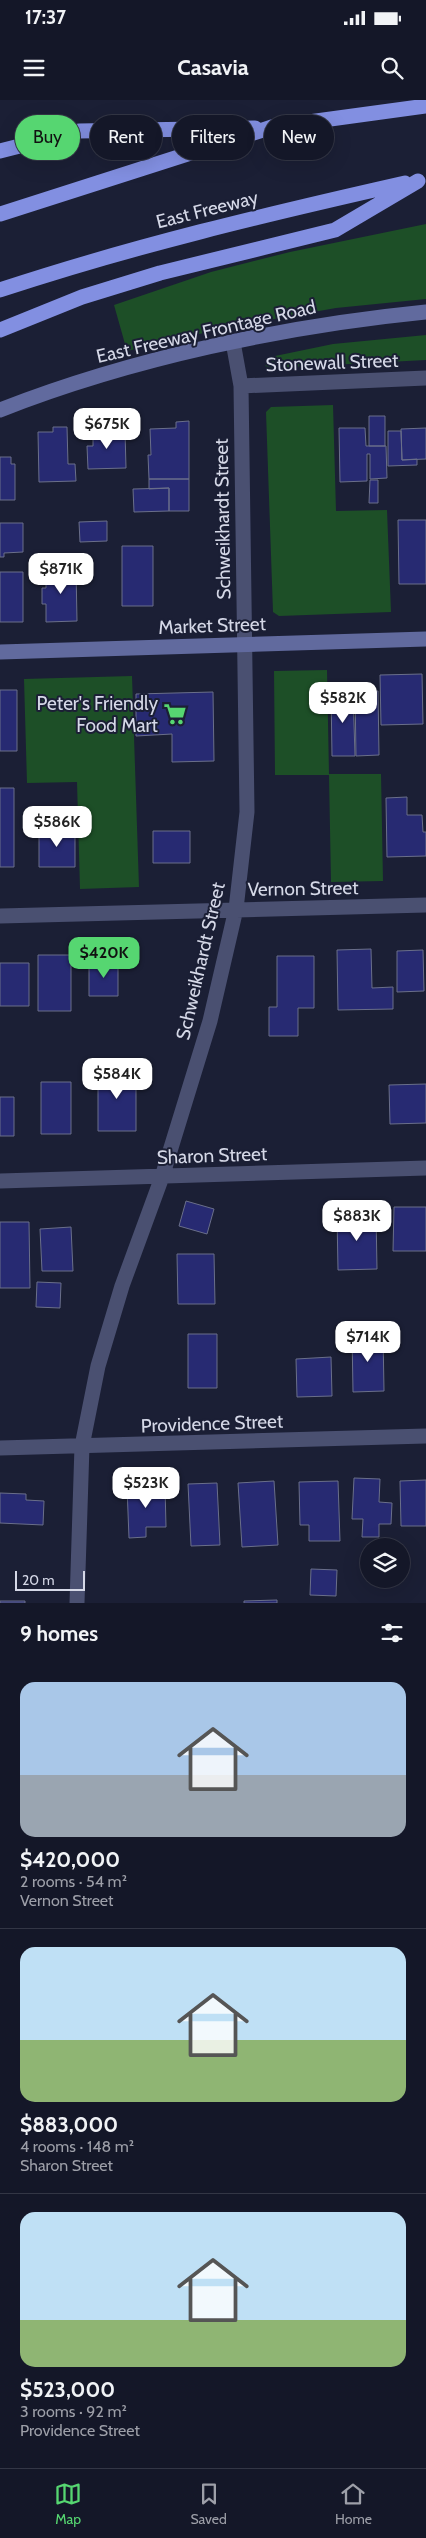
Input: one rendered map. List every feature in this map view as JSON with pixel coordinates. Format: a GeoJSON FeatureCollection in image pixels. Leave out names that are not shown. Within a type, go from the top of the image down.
{"type":"FeatureCollection","features":[{"type":"Feature","properties":{"kind":"highway"},"geometry":{"type":"LineString","coordinates":[[334,119],[426,106]]}},
{"type":"Feature","properties":{"kind":"highway"},"geometry":{"type":"LineString","coordinates":[[0,151],[79,131],[264,128]]}},
{"type":"Feature","properties":{"kind":"highway"},"geometry":{"type":"LineString","coordinates":[[0,214],[264,131]]}},
{"type":"Feature","properties":{"kind":"highway"},"geometry":{"type":"LineString","coordinates":[[0,330],[82,298],[160,273],[335,230],[422,180]]}},
{"type":"Feature","properties":{"kind":"highway","name":"East Freeway"},"geometry":{"type":"LineString","coordinates":[[0,290],[72,266],[185,235],[422,180]]}},
{"type":"Feature","properties":{"kind":"main road","name":"East Freeway Frontage Road"},"geometry":{"type":"LineString","coordinates":[[0,410],[91,378],[233,342],[340,322],[426,312]]}},
{"type":"Feature","properties":{"kind":"main road","name":"Market Street"},"geometry":{"type":"LineString","coordinates":[[0,652],[426,639]]}},
{"type":"Feature","properties":{"kind":"street","name":"Schweikhardt Street"},"geometry":{"type":"LineString","coordinates":[[77,1603],[82,1446],[98,1366],[114,1312],[162,1177],[210,1021],[236,909],[247,812],[241,386],[233,342]]}},
{"type":"Feature","properties":{"kind":"street","name":"Stonewall Street"},"geometry":{"type":"LineString","coordinates":[[241,386],[426,378]]}},
{"type":"Feature","properties":{"kind":"street","name":"Vernon Street"},"geometry":{"type":"LineString","coordinates":[[0,916],[426,905]]}},
{"type":"Feature","properties":{"kind":"street","name":"Sharon Street"},"geometry":{"type":"LineString","coordinates":[[0,1181],[426,1168]]}},
{"type":"Feature","properties":{"kind":"street","name":"Providence Street"},"geometry":{"type":"LineString","coordinates":[[0,1448],[426,1436]]}},
{"type":"Feature","properties":{"kind":"green space"},"geometry":{"type":"Polygon","coordinates":[[[426,224],[426,299],[336,308],[229,327],[127,351],[114,305],[211,272],[290,252],[426,224]]]}},
{"type":"Feature","properties":{"kind":"green space"},"geometry":{"type":"Polygon","coordinates":[[[426,335],[426,360],[272,368],[265,366],[275,356],[333,344],[426,335]]]}},
{"type":"Feature","properties":{"kind":"green space"},"geometry":{"type":"Polygon","coordinates":[[[333,405],[336,511],[387,510],[391,612],[279,616],[273,612],[266,412],[271,407],[333,405]]]}},
{"type":"Feature","properties":{"kind":"green space"},"geometry":{"type":"Polygon","coordinates":[[[327,670],[329,774],[381,774],[383,881],[331,882],[329,775],[275,775],[274,671],[327,670]]]}},
{"type":"Feature","properties":{"kind":"green space"},"geometry":{"type":"Polygon","coordinates":[[[132,676],[139,887],[80,889],[77,782],[27,783],[24,679],[132,676]]]}},
{"type":"Feature","properties":{"kind":"building"},"geometry":{"type":"Polygon","coordinates":[[[369,416],[385,416],[385,446],[369,446],[369,416]]]}},
{"type":"Feature","properties":{"kind":"building"},"geometry":{"type":"Polygon","coordinates":[[[189,421],[189,479],[149,479],[148,455],[151,455],[150,429],[176,428],[176,422],[189,421]]]}},
{"type":"Feature","properties":{"kind":"building"},"geometry":{"type":"Polygon","coordinates":[[[97,426],[104,426],[104,431],[125,431],[126,468],[88,469],[87,446],[93,446],[93,432],[97,432],[97,426]]]}},
{"type":"Feature","properties":{"kind":"building"},"geometry":{"type":"Polygon","coordinates":[[[53,427],[67,427],[68,464],[75,464],[76,481],[39,482],[38,432],[53,432],[53,427]]]}},
{"type":"Feature","properties":{"kind":"building"},"geometry":{"type":"Polygon","coordinates":[[[339,428],[365,428],[366,446],[386,446],[387,478],[370,479],[370,454],[367,454],[367,481],[340,482],[339,428]]]}},
{"type":"Feature","properties":{"kind":"building"},"geometry":{"type":"Polygon","coordinates":[[[426,428],[426,459],[402,460],[401,429],[426,428]]]}},
{"type":"Feature","properties":{"kind":"building"},"geometry":{"type":"Polygon","coordinates":[[[388,431],[401,431],[402,460],[417,459],[417,465],[388,466],[388,431]]]}},
{"type":"Feature","properties":{"kind":"building"},"geometry":{"type":"Polygon","coordinates":[[[0,457],[11,457],[11,464],[15,464],[15,500],[0,500],[0,457]]]}},
{"type":"Feature","properties":{"kind":"building"},"geometry":{"type":"Polygon","coordinates":[[[149,479],[189,479],[189,511],[169,511],[169,488],[149,489],[149,479]]]}},
{"type":"Feature","properties":{"kind":"building"},"geometry":{"type":"Polygon","coordinates":[[[370,480],[378,480],[378,503],[369,503],[370,480]]]}},
{"type":"Feature","properties":{"kind":"building"},"geometry":{"type":"Polygon","coordinates":[[[169,488],[169,511],[134,512],[133,489],[169,488]]]}},
{"type":"Feature","properties":{"kind":"building"},"geometry":{"type":"Polygon","coordinates":[[[398,520],[426,520],[426,584],[399,584],[398,520]]]}},
{"type":"Feature","properties":{"kind":"building"},"geometry":{"type":"Polygon","coordinates":[[[107,521],[107,541],[80,542],[79,522],[107,521]]]}},
{"type":"Feature","properties":{"kind":"building"},"geometry":{"type":"Polygon","coordinates":[[[0,523],[23,523],[23,552],[4,553],[4,557],[0,557],[0,523]]]}},
{"type":"Feature","properties":{"kind":"building"},"geometry":{"type":"Polygon","coordinates":[[[122,546],[153,546],[153,606],[122,606],[122,546]]]}},
{"type":"Feature","properties":{"kind":"building"},"geometry":{"type":"Polygon","coordinates":[[[46,569],[76,569],[77,621],[46,622],[46,604],[42,604],[42,588],[46,588],[46,569]]]}},
{"type":"Feature","properties":{"kind":"building"},"geometry":{"type":"Polygon","coordinates":[[[0,572],[23,572],[23,622],[0,622],[0,572]]]}},
{"type":"Feature","properties":{"kind":"building"},"geometry":{"type":"Polygon","coordinates":[[[422,674],[423,724],[381,725],[380,675],[422,674]]]}},
{"type":"Feature","properties":{"kind":"building"},"geometry":{"type":"Polygon","coordinates":[[[0,690],[17,690],[17,751],[0,751],[0,690]]]}},
{"type":"Feature","properties":{"kind":"building"},"geometry":{"type":"Polygon","coordinates":[[[331,691],[353,691],[355,756],[332,756],[331,691]]]}},
{"type":"Feature","properties":{"kind":"building"},"geometry":{"type":"Polygon","coordinates":[[[355,691],[378,691],[379,755],[356,756],[355,691]]]}},
{"type":"Feature","properties":{"kind":"building","name":"Peter's Friendly Food Mart"},"geometry":{"type":"Polygon","coordinates":[[[213,692],[214,761],[172,762],[172,734],[136,736],[136,694],[213,692]]]}},
{"type":"Feature","properties":{"kind":"building"},"geometry":{"type":"Polygon","coordinates":[[[0,788],[14,788],[14,867],[0,867],[0,788]]]}},
{"type":"Feature","properties":{"kind":"building"},"geometry":{"type":"Polygon","coordinates":[[[407,797],[407,815],[422,815],[423,832],[426,832],[426,856],[387,857],[386,798],[407,797]]]}},
{"type":"Feature","properties":{"kind":"building"},"geometry":{"type":"Polygon","coordinates":[[[39,830],[75,830],[75,867],[39,867],[39,830]]]}},
{"type":"Feature","properties":{"kind":"building"},"geometry":{"type":"Polygon","coordinates":[[[153,831],[190,831],[190,863],[153,863],[153,831]]]}},
{"type":"Feature","properties":{"kind":"building"},"geometry":{"type":"Polygon","coordinates":[[[371,949],[372,988],[393,987],[393,1009],[338,1010],[337,950],[371,949]]]}},
{"type":"Feature","properties":{"kind":"building"},"geometry":{"type":"Polygon","coordinates":[[[423,950],[424,991],[397,992],[397,951],[423,950]]]}},
{"type":"Feature","properties":{"kind":"building"},"geometry":{"type":"Polygon","coordinates":[[[38,955],[71,955],[71,1011],[38,1011],[38,955]]]}},
{"type":"Feature","properties":{"kind":"building"},"geometry":{"type":"Polygon","coordinates":[[[277,956],[314,956],[314,1008],[298,1008],[298,1036],[269,1036],[269,1007],[277,1007],[277,956]]]}},
{"type":"Feature","properties":{"kind":"building"},"geometry":{"type":"Polygon","coordinates":[[[89,962],[118,962],[118,996],[89,996],[89,962]]]}},
{"type":"Feature","properties":{"kind":"building"},"geometry":{"type":"Polygon","coordinates":[[[0,963],[29,963],[29,1006],[0,1006],[0,963]]]}},
{"type":"Feature","properties":{"kind":"building"},"geometry":{"type":"Polygon","coordinates":[[[98,1068],[136,1068],[136,1131],[98,1131],[98,1068]]]}},
{"type":"Feature","properties":{"kind":"building"},"geometry":{"type":"Polygon","coordinates":[[[41,1082],[71,1082],[71,1134],[41,1134],[41,1082]]]}},
{"type":"Feature","properties":{"kind":"building"},"geometry":{"type":"Polygon","coordinates":[[[426,1084],[426,1123],[390,1124],[389,1085],[426,1084]]]}},
{"type":"Feature","properties":{"kind":"building"},"geometry":{"type":"Polygon","coordinates":[[[0,1097],[14,1097],[14,1136],[0,1136],[0,1097]]]}},
{"type":"Feature","properties":{"kind":"building"},"geometry":{"type":"Polygon","coordinates":[[[186,1201],[214,1209],[207,1234],[179,1226],[186,1201]]]}},
{"type":"Feature","properties":{"kind":"building"},"geometry":{"type":"Polygon","coordinates":[[[394,1207],[426,1207],[426,1251],[393,1251],[394,1207]]]}},
{"type":"Feature","properties":{"kind":"building"},"geometry":{"type":"Polygon","coordinates":[[[376,1214],[377,1269],[338,1270],[337,1215],[376,1214]]]}},
{"type":"Feature","properties":{"kind":"building"},"geometry":{"type":"Polygon","coordinates":[[[0,1222],[29,1222],[30,1288],[0,1288],[0,1222]]]}},
{"type":"Feature","properties":{"kind":"building"},"geometry":{"type":"Polygon","coordinates":[[[71,1227],[73,1271],[42,1271],[40,1229],[71,1227]]]}},
{"type":"Feature","properties":{"kind":"building"},"geometry":{"type":"Polygon","coordinates":[[[177,1254],[214,1254],[215,1304],[178,1304],[177,1254]]]}},
{"type":"Feature","properties":{"kind":"building"},"geometry":{"type":"Polygon","coordinates":[[[37,1282],[61,1283],[60,1308],[36,1307],[37,1282]]]}},
{"type":"Feature","properties":{"kind":"building"},"geometry":{"type":"Polygon","coordinates":[[[188,1334],[217,1334],[217,1388],[188,1388],[188,1334]]]}},
{"type":"Feature","properties":{"kind":"building"},"geometry":{"type":"Polygon","coordinates":[[[352,1334],[383,1334],[384,1391],[353,1392],[352,1334]]]}},
{"type":"Feature","properties":{"kind":"building"},"geometry":{"type":"Polygon","coordinates":[[[331,1357],[332,1396],[297,1397],[296,1359],[331,1357]]]}},
{"type":"Feature","properties":{"kind":"building"},"geometry":{"type":"Polygon","coordinates":[[[354,1478],[380,1479],[379,1502],[392,1503],[391,1524],[379,1524],[379,1537],[362,1537],[363,1519],[352,1519],[354,1478]]]}},
{"type":"Feature","properties":{"kind":"building"},"geometry":{"type":"Polygon","coordinates":[[[426,1480],[426,1526],[401,1526],[400,1481],[426,1480]]]}},
{"type":"Feature","properties":{"kind":"building"},"geometry":{"type":"Polygon","coordinates":[[[274,1481],[278,1545],[242,1547],[238,1483],[274,1481]]]}},
{"type":"Feature","properties":{"kind":"building"},"geometry":{"type":"Polygon","coordinates":[[[338,1481],[340,1541],[309,1541],[309,1525],[300,1525],[299,1482],[338,1481]]]}},
{"type":"Feature","properties":{"kind":"building"},"geometry":{"type":"Polygon","coordinates":[[[217,1483],[220,1545],[191,1546],[188,1484],[217,1483]]]}},
{"type":"Feature","properties":{"kind":"building"},"geometry":{"type":"Polygon","coordinates":[[[165,1486],[166,1527],[146,1527],[146,1537],[129,1538],[127,1487],[165,1486]]]}},
{"type":"Feature","properties":{"kind":"building"},"geometry":{"type":"Polygon","coordinates":[[[0,1493],[26,1494],[26,1500],[44,1501],[43,1525],[0,1523],[0,1493]]]}},
{"type":"Feature","properties":{"kind":"building"},"geometry":{"type":"Polygon","coordinates":[[[311,1569],[337,1570],[336,1596],[310,1595],[311,1569]]]}},
{"type":"Feature","properties":{"kind":"building"},"geometry":{"type":"Polygon","coordinates":[[[277,1600],[277,1603],[244,1603],[244,1601],[277,1600]]]}},
{"type":"Feature","properties":{"kind":"building"},"geometry":{"type":"Polygon","coordinates":[[[0,1601],[25,1601],[25,1603],[0,1603],[0,1601]]]}},
{"type":"Feature","properties":{"kind":"place","name":"Peter's Friendly Food Mart"},"geometry":{"type":"Point","coordinates":[175,714]}}]}
